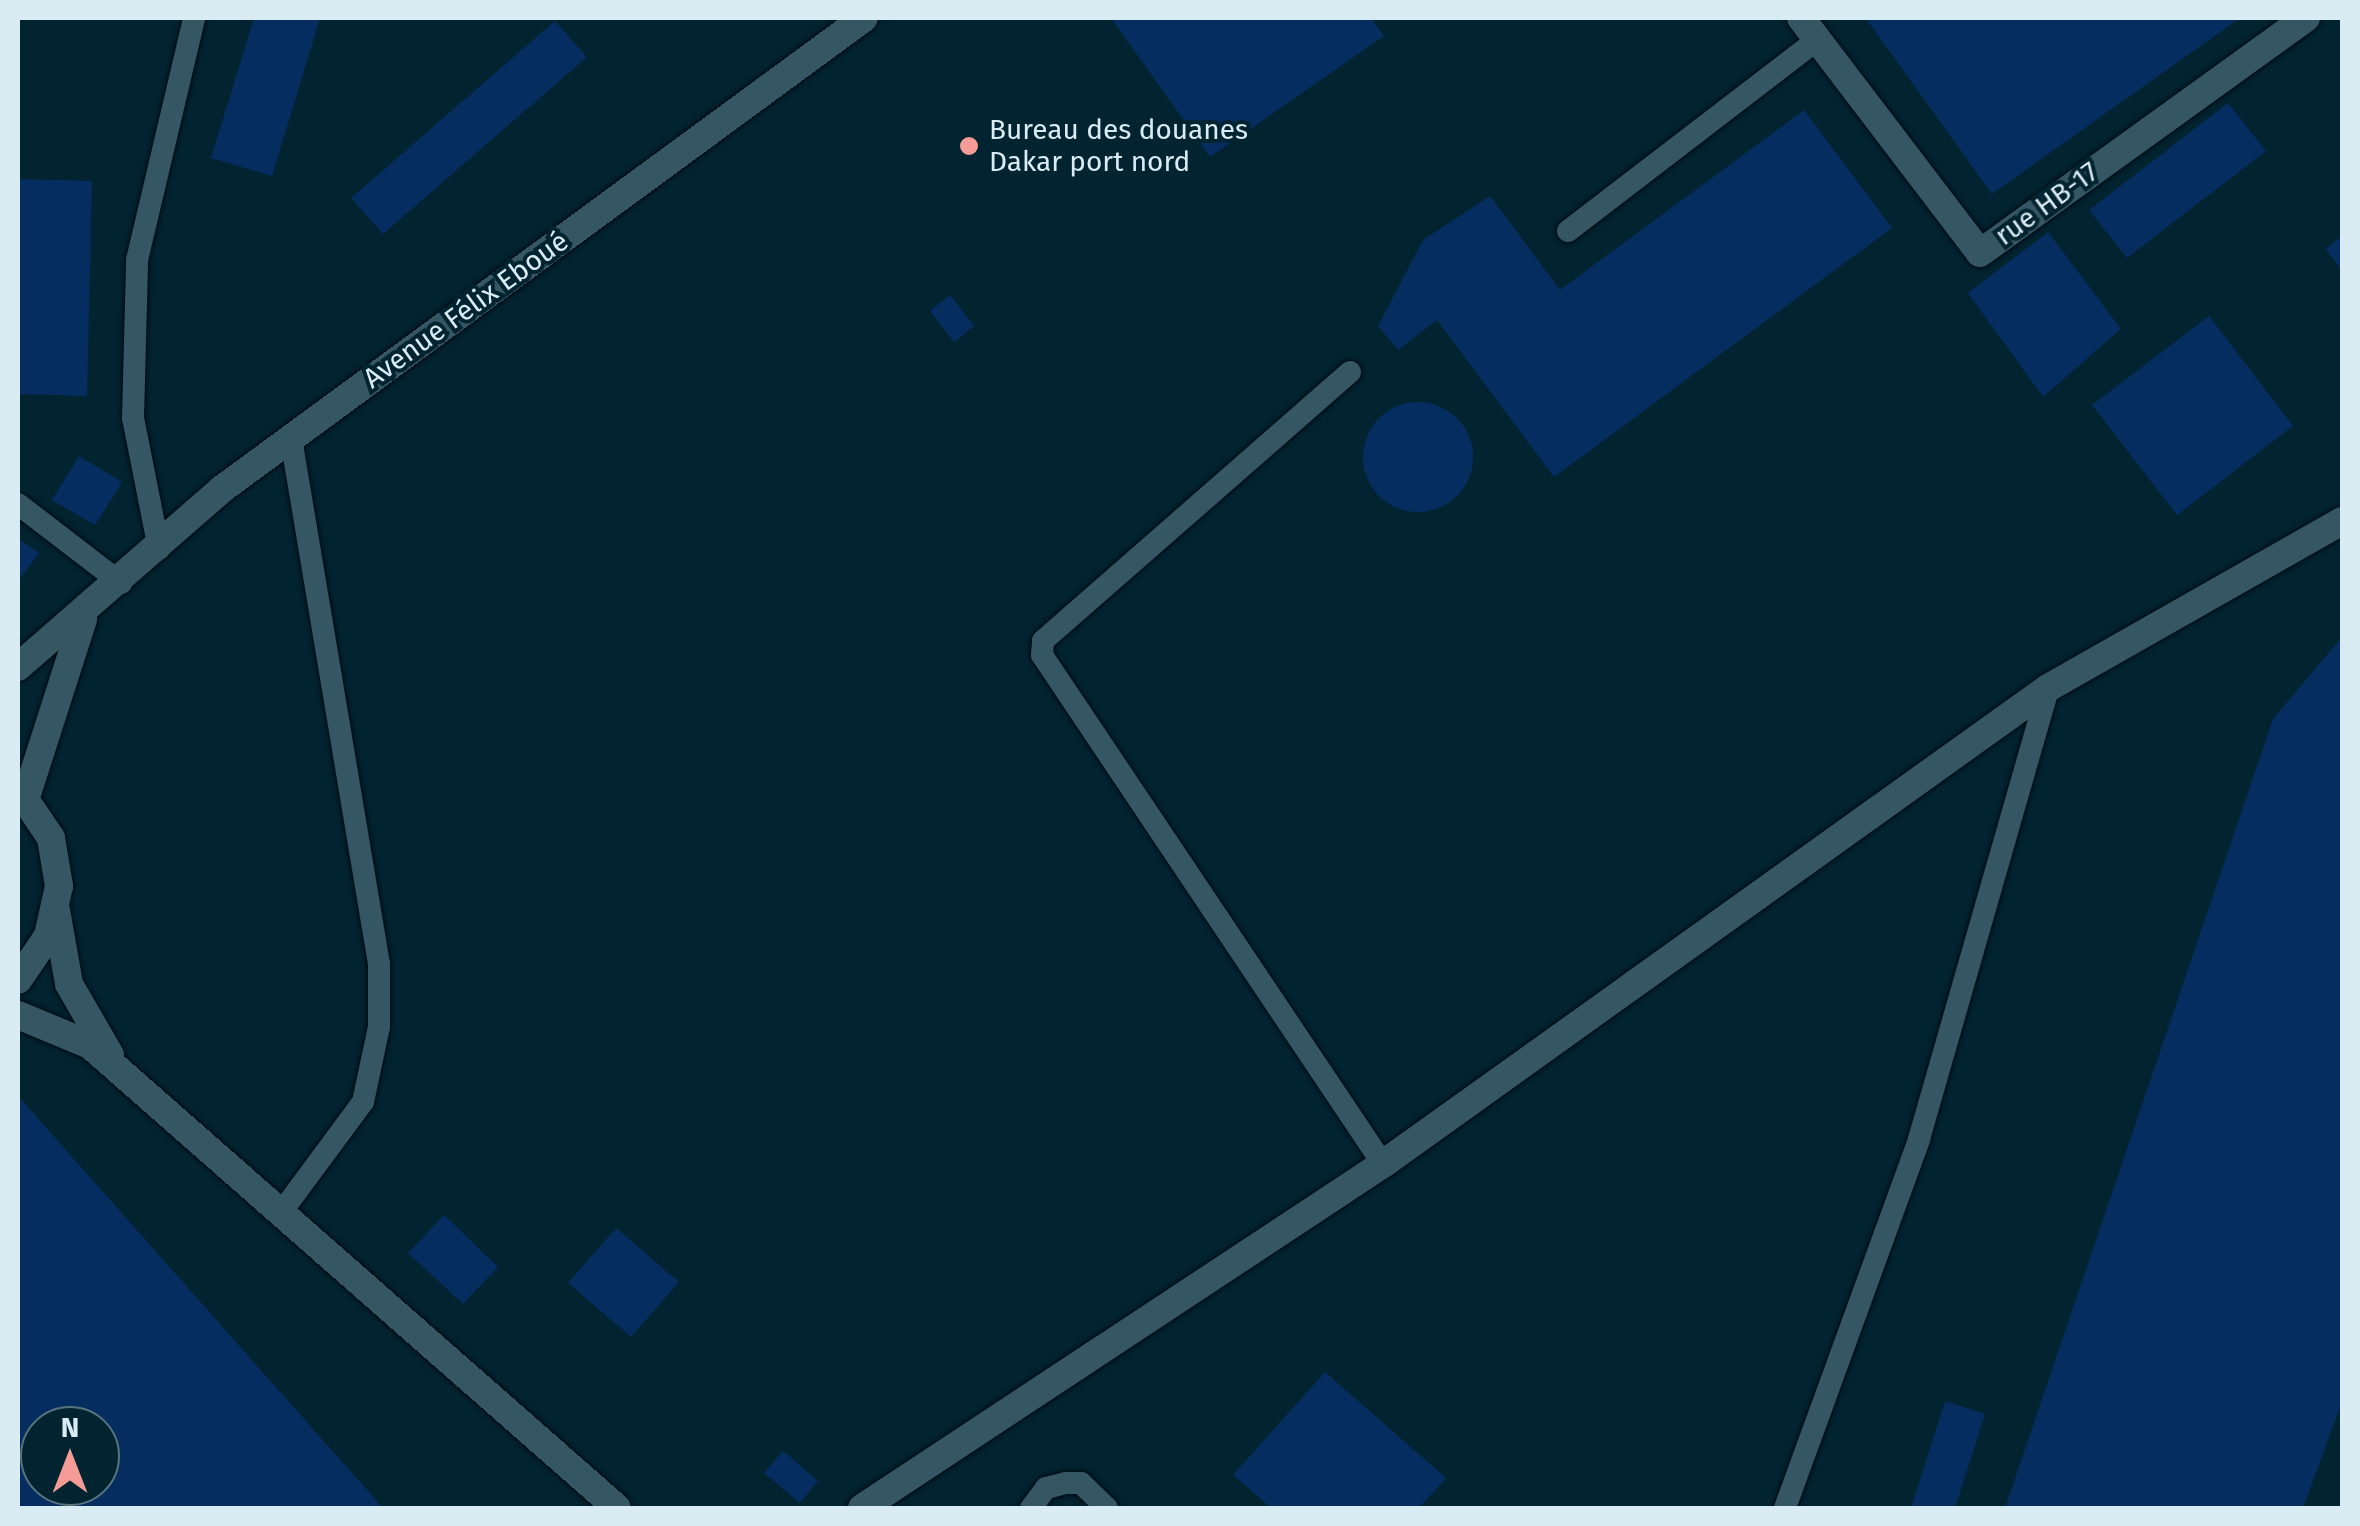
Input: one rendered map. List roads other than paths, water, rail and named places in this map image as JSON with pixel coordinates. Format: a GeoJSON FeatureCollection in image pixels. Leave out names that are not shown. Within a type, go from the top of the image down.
{"type":"FeatureCollection","features":[{"type":"Feature","properties":{"kind":"street","name":"Avenue Félix Eboué"},"geometry":{"type":"LineString","coordinates":[[18,667],[83,619],[158,549],[291,438],[864,18]]}},
{"type":"Feature","properties":{"kind":"street","name":"rue HB-17"},"geometry":{"type":"LineString","coordinates":[[1810,28],[1980,253],[2306,18]]}},
{"type":"Feature","properties":{"kind":"street"},"geometry":{"type":"LineString","coordinates":[[862,1508],[1383,1164],[2048,688],[2342,521]]}},
{"type":"Feature","properties":{"kind":"street","name":"Avenue Félix Eboué"},"geometry":{"type":"LineString","coordinates":[[22,793],[83,619]]}},
{"type":"Feature","properties":{"kind":"street"},"geometry":{"type":"LineString","coordinates":[[22,793],[51,838],[56,910],[69,984],[122,1072]]}},
{"type":"Feature","properties":{"kind":"street"},"geometry":{"type":"LineString","coordinates":[[18,980],[56,910]]}},
{"type":"Feature","properties":{"kind":"street"},"geometry":{"type":"LineString","coordinates":[[18,1014],[90,1046],[122,1072],[617,1508]]}},
{"type":"Feature","properties":{"kind":"lane"},"geometry":{"type":"LineString","coordinates":[[158,549],[134,418],[137,260],[194,18]]}},
{"type":"Feature","properties":{"kind":"lane"},"geometry":{"type":"LineString","coordinates":[[1568,230],[1810,28]]}},
{"type":"Feature","properties":{"kind":"lane"},"geometry":{"type":"LineString","coordinates":[[1350,372],[1043,642],[1042,655],[1383,1164]]}},
{"type":"Feature","properties":{"kind":"lane"},"geometry":{"type":"LineString","coordinates":[[280,1214],[363,1102],[379,1027],[379,964],[291,438]]}},
{"type":"Feature","properties":{"kind":"lane"},"geometry":{"type":"LineString","coordinates":[[18,504],[121,583]]}},
{"type":"Feature","properties":{"kind":"lane"},"geometry":{"type":"LineString","coordinates":[[1785,1508],[1919,1139],[2048,688]]}},
{"type":"Feature","properties":{"kind":"lane"},"geometry":{"type":"LineString","coordinates":[[1031,1508],[1046,1488],[1081,1484],[1107,1508]]}},
{"type":"Feature","properties":{"kind":"place","name":"Bureau des douanes Dakar port nord"},"geometry":{"type":"Point","coordinates":[969,146]}}]}
